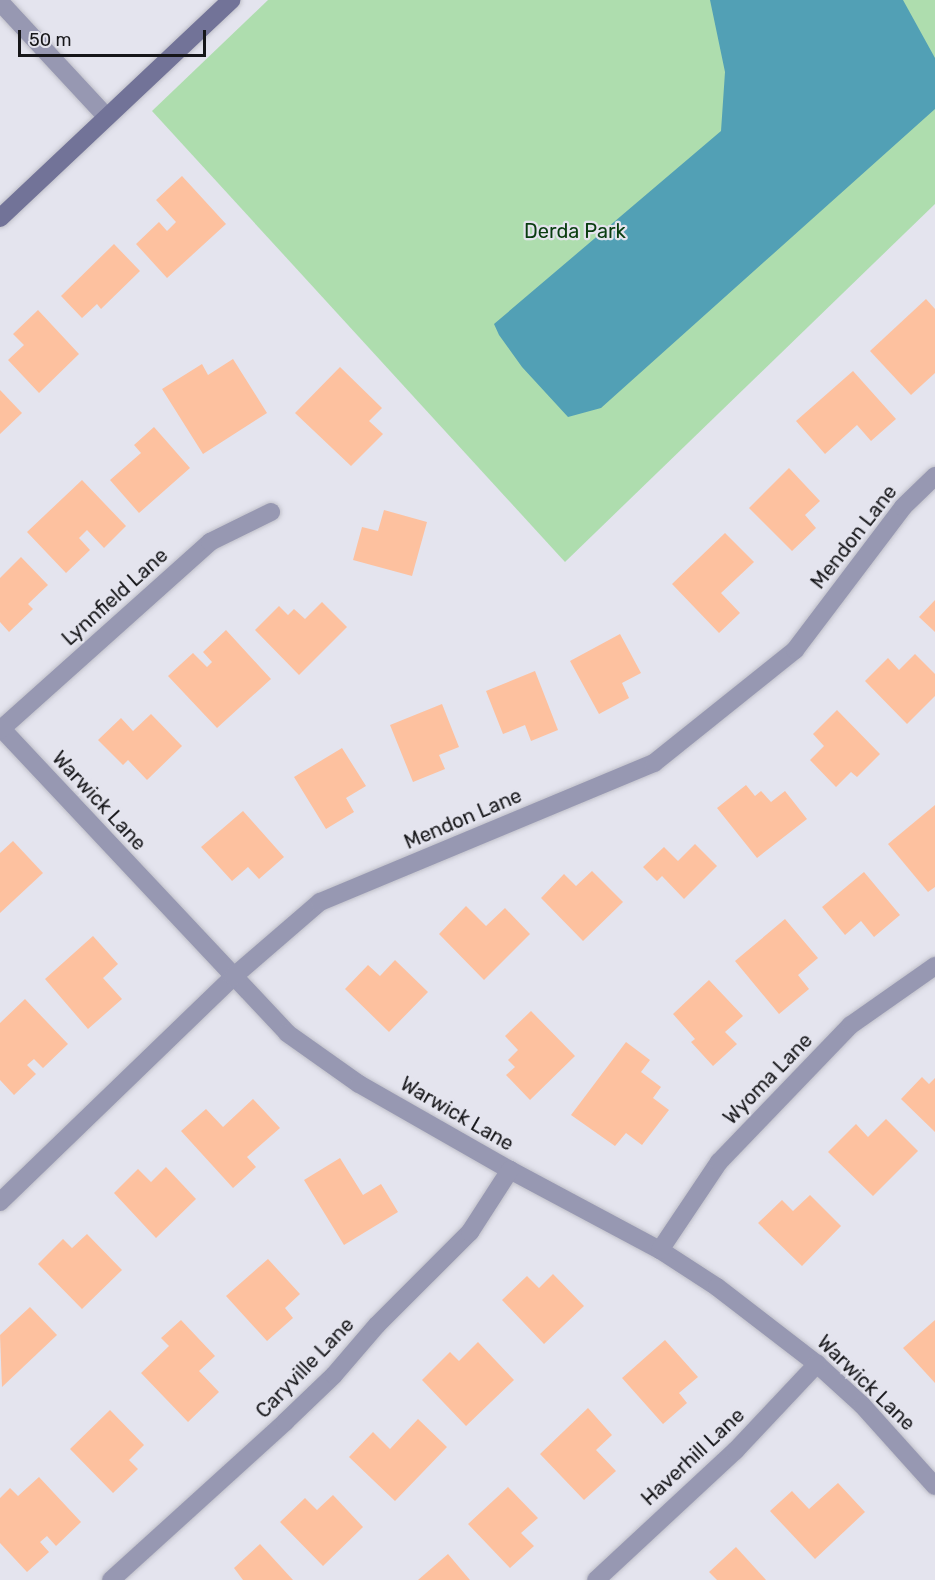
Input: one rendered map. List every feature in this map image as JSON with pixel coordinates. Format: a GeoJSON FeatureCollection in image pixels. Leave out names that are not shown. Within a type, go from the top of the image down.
{"type":"FeatureCollection","features":[{"type":"Feature","properties":{"kind":"street"},"geometry":{"type":"LineString","coordinates":[[0,218],[231,0]]}},
{"type":"Feature","properties":{"kind":"street"},"geometry":{"type":"LineString","coordinates":[[0,2],[108,117]]}},
{"type":"Feature","properties":{"kind":"street","name":"Mendon Lane"},"geometry":{"type":"LineString","coordinates":[[0,1202],[233,977],[321,902],[654,763],[795,650],[903,507],[935,476]]}},
{"type":"Feature","properties":{"kind":"street","name":"Lynnfield Lane"},"geometry":{"type":"LineString","coordinates":[[0,729],[210,542],[271,512]]}},
{"type":"Feature","properties":{"kind":"street","name":"Warwick Lane"},"geometry":{"type":"LineString","coordinates":[[0,729],[287,1033],[358,1084],[510,1170],[660,1250],[717,1287],[817,1364],[862,1405],[935,1486]]}},
{"type":"Feature","properties":{"kind":"street","name":"Wyoma Lane"},"geometry":{"type":"LineString","coordinates":[[660,1250],[719,1162],[851,1025],[935,966]]}},
{"type":"Feature","properties":{"kind":"street","name":"Caryville Lane"},"geometry":{"type":"LineString","coordinates":[[111,1580],[334,1375],[377,1325],[470,1232],[510,1170]]}},
{"type":"Feature","properties":{"kind":"street","name":"Haverhill Lane"},"geometry":{"type":"LineString","coordinates":[[596,1580],[735,1450],[817,1364]]}},
{"type":"Feature","properties":{"kind":"green space","name":"Derda Park"},"geometry":{"type":"Polygon","coordinates":[[[268,0],[935,0],[935,204],[565,562],[152,111],[268,0]]]}},
{"type":"Feature","properties":{"kind":"water"},"geometry":{"type":"Polygon","coordinates":[[[710,0],[903,0],[935,58],[935,109],[601,408],[568,417],[522,367],[499,335],[494,324],[721,131],[725,72],[710,0]]]}},
{"type":"Feature","properties":{"kind":"building"},"geometry":{"type":"Polygon","coordinates":[[[182,176],[226,224],[167,278],[136,244],[159,222],[167,231],[176,222],[156,200],[182,176]]]}},
{"type":"Feature","properties":{"kind":"building"},"geometry":{"type":"Polygon","coordinates":[[[114,244],[140,271],[101,309],[97,304],[82,318],[61,296],[114,244]]]}},
{"type":"Feature","properties":{"kind":"building"},"geometry":{"type":"Polygon","coordinates":[[[926,299],[935,309],[935,373],[911,395],[870,351],[926,299]]]}},
{"type":"Feature","properties":{"kind":"building"},"geometry":{"type":"Polygon","coordinates":[[[38,310],[79,354],[39,393],[8,360],[24,345],[13,334],[38,310]]]}},
{"type":"Feature","properties":{"kind":"building"},"geometry":{"type":"Polygon","coordinates":[[[233,359],[267,413],[203,454],[162,389],[202,364],[208,375],[233,359]]]}},
{"type":"Feature","properties":{"kind":"building"},"geometry":{"type":"Polygon","coordinates":[[[340,367],[382,408],[369,421],[383,434],[351,466],[295,413],[340,367]]]}},
{"type":"Feature","properties":{"kind":"building"},"geometry":{"type":"Polygon","coordinates":[[[853,371],[896,419],[871,441],[857,425],[825,454],[796,421],[853,371]]]}},
{"type":"Feature","properties":{"kind":"building"},"geometry":{"type":"Polygon","coordinates":[[[0,390],[22,413],[0,434],[0,390]]]}},
{"type":"Feature","properties":{"kind":"building"},"geometry":{"type":"Polygon","coordinates":[[[154,427],[190,468],[139,513],[110,480],[141,453],[134,445],[154,427]]]}},
{"type":"Feature","properties":{"kind":"building"},"geometry":{"type":"Polygon","coordinates":[[[789,468],[820,501],[805,515],[816,528],[792,551],[749,508],[789,468]]]}},
{"type":"Feature","properties":{"kind":"building"},"geometry":{"type":"Polygon","coordinates":[[[82,480],[126,526],[104,548],[87,530],[79,538],[90,550],[66,573],[27,532],[82,480]]]}},
{"type":"Feature","properties":{"kind":"building"},"geometry":{"type":"Polygon","coordinates":[[[384,510],[427,522],[412,576],[353,560],[362,527],[378,531],[384,510]]]}},
{"type":"Feature","properties":{"kind":"building"},"geometry":{"type":"Polygon","coordinates":[[[725,533],[754,562],[721,593],[740,613],[719,633],[672,584],[725,533]]]}},
{"type":"Feature","properties":{"kind":"building"},"geometry":{"type":"Polygon","coordinates":[[[21,557],[48,585],[28,604],[33,609],[9,632],[0,622],[0,578],[21,557]]]}},
{"type":"Feature","properties":{"kind":"building"},"geometry":{"type":"Polygon","coordinates":[[[935,600],[935,632],[919,617],[935,600]]]}},
{"type":"Feature","properties":{"kind":"building"},"geometry":{"type":"Polygon","coordinates":[[[322,602],[347,627],[299,675],[255,630],[279,606],[288,615],[294,609],[305,619],[322,602]]]}},
{"type":"Feature","properties":{"kind":"building"},"geometry":{"type":"Polygon","coordinates":[[[226,630],[271,679],[217,728],[168,676],[193,653],[207,667],[212,662],[203,652],[226,630]]]}},
{"type":"Feature","properties":{"kind":"building"},"geometry":{"type":"Polygon","coordinates":[[[620,634],[641,673],[622,683],[629,698],[599,714],[570,661],[620,634]]]}},
{"type":"Feature","properties":{"kind":"building"},"geometry":{"type":"Polygon","coordinates":[[[915,654],[935,674],[935,696],[907,724],[865,681],[888,658],[899,670],[915,654]]]}},
{"type":"Feature","properties":{"kind":"building"},"geometry":{"type":"Polygon","coordinates":[[[535,671],[558,730],[531,741],[525,725],[503,734],[486,691],[535,671]]]}},
{"type":"Feature","properties":{"kind":"building"},"geometry":{"type":"Polygon","coordinates":[[[442,704],[459,747],[439,755],[445,769],[413,782],[390,725],[442,704]]]}},
{"type":"Feature","properties":{"kind":"building"},"geometry":{"type":"Polygon","coordinates":[[[837,710],[880,754],[857,777],[851,772],[836,787],[810,760],[824,746],[813,734],[837,710]]]}},
{"type":"Feature","properties":{"kind":"building"},"geometry":{"type":"Polygon","coordinates":[[[151,714],[182,746],[147,780],[128,760],[123,765],[98,740],[121,718],[133,731],[151,714]]]}},
{"type":"Feature","properties":{"kind":"building"},"geometry":{"type":"Polygon","coordinates":[[[342,748],[366,786],[346,798],[354,812],[326,829],[294,777],[342,748]]]}},
{"type":"Feature","properties":{"kind":"building"},"geometry":{"type":"Polygon","coordinates":[[[746,785],[755,796],[761,791],[771,802],[785,791],[807,819],[757,858],[717,808],[746,785]]]}},
{"type":"Feature","properties":{"kind":"building"},"geometry":{"type":"Polygon","coordinates":[[[935,805],[935,887],[928,892],[888,844],[935,805]]]}},
{"type":"Feature","properties":{"kind":"building"},"geometry":{"type":"Polygon","coordinates":[[[243,811],[284,857],[259,879],[248,867],[232,881],[201,847],[243,811]]]}},
{"type":"Feature","properties":{"kind":"building"},"geometry":{"type":"Polygon","coordinates":[[[13,841],[43,873],[0,913],[0,853],[13,841]]]}},
{"type":"Feature","properties":{"kind":"building"},"geometry":{"type":"Polygon","coordinates":[[[695,844],[717,866],[684,899],[662,876],[657,881],[643,867],[664,847],[678,861],[695,844]]]}},
{"type":"Feature","properties":{"kind":"building"},"geometry":{"type":"Polygon","coordinates":[[[592,871],[623,902],[583,941],[541,898],[564,874],[576,886],[592,871]]]}},
{"type":"Feature","properties":{"kind":"building"},"geometry":{"type":"Polygon","coordinates":[[[864,872],[900,915],[874,937],[861,921],[845,935],[822,907],[864,872]]]}},
{"type":"Feature","properties":{"kind":"building"},"geometry":{"type":"Polygon","coordinates":[[[466,906],[486,926],[505,908],[530,934],[484,980],[439,934],[466,906]]]}},
{"type":"Feature","properties":{"kind":"building"},"geometry":{"type":"Polygon","coordinates":[[[785,919],[818,958],[798,975],[809,989],[779,1014],[735,961],[785,919]]]}},
{"type":"Feature","properties":{"kind":"building"},"geometry":{"type":"Polygon","coordinates":[[[93,936],[118,964],[103,978],[122,999],[88,1029],[45,979],[93,936]]]}},
{"type":"Feature","properties":{"kind":"building"},"geometry":{"type":"Polygon","coordinates":[[[395,960],[428,992],[389,1032],[345,989],[368,965],[380,976],[395,960]]]}},
{"type":"Feature","properties":{"kind":"building"},"geometry":{"type":"Polygon","coordinates":[[[709,980],[743,1016],[725,1032],[737,1044],[713,1066],[691,1042],[695,1039],[673,1014],[709,980]]]}},
{"type":"Feature","properties":{"kind":"building"},"geometry":{"type":"Polygon","coordinates":[[[25,999],[68,1044],[43,1068],[34,1059],[27,1065],[36,1074],[14,1095],[0,1080],[0,1023],[25,999]]]}},
{"type":"Feature","properties":{"kind":"building"},"geometry":{"type":"Polygon","coordinates":[[[531,1011],[575,1056],[530,1100],[506,1075],[515,1067],[508,1060],[518,1050],[505,1036],[531,1011]]]}},
{"type":"Feature","properties":{"kind":"building"},"geometry":{"type":"Polygon","coordinates":[[[626,1042],[650,1060],[641,1072],[661,1087],[653,1098],[669,1110],[642,1145],[626,1133],[615,1146],[571,1115],[626,1042]]]}},
{"type":"Feature","properties":{"kind":"building"},"geometry":{"type":"Polygon","coordinates":[[[922,1077],[929,1084],[935,1078],[935,1132],[901,1099],[922,1077]]]}},
{"type":"Feature","properties":{"kind":"building"},"geometry":{"type":"Polygon","coordinates":[[[253,1099],[280,1128],[247,1157],[256,1167],[233,1188],[181,1131],[206,1109],[223,1127],[253,1099]]]}},
{"type":"Feature","properties":{"kind":"building"},"geometry":{"type":"Polygon","coordinates":[[[886,1119],[918,1151],[873,1196],[828,1152],[856,1124],[868,1137],[886,1119]]]}},
{"type":"Feature","properties":{"kind":"building"},"geometry":{"type":"Polygon","coordinates":[[[340,1158],[363,1195],[381,1184],[398,1212],[344,1245],[304,1180],[340,1158]]]}},
{"type":"Feature","properties":{"kind":"building"},"geometry":{"type":"Polygon","coordinates":[[[166,1167],[196,1199],[156,1238],[114,1193],[138,1169],[151,1182],[166,1167]]]}},
{"type":"Feature","properties":{"kind":"building"},"geometry":{"type":"Polygon","coordinates":[[[810,1195],[841,1226],[802,1266],[758,1223],[782,1200],[793,1211],[810,1195]]]}},
{"type":"Feature","properties":{"kind":"building"},"geometry":{"type":"Polygon","coordinates":[[[87,1234],[122,1270],[82,1309],[38,1264],[63,1239],[72,1248],[87,1234]]]}},
{"type":"Feature","properties":{"kind":"building"},"geometry":{"type":"Polygon","coordinates":[[[268,1259],[300,1294],[285,1308],[293,1318],[267,1341],[226,1296],[268,1259]]]}},
{"type":"Feature","properties":{"kind":"building"},"geometry":{"type":"Polygon","coordinates":[[[553,1274],[584,1306],[544,1344],[502,1300],[527,1276],[539,1288],[553,1274]]]}},
{"type":"Feature","properties":{"kind":"building"},"geometry":{"type":"Polygon","coordinates":[[[30,1307],[57,1335],[2,1387],[0,1335],[30,1307]]]}},
{"type":"Feature","properties":{"kind":"building"},"geometry":{"type":"Polygon","coordinates":[[[181,1320],[215,1356],[199,1371],[219,1392],[188,1422],[141,1373],[169,1346],[161,1338],[181,1320]]]}},
{"type":"Feature","properties":{"kind":"building"},"geometry":{"type":"Polygon","coordinates":[[[935,1320],[935,1383],[903,1348],[935,1320]]]}},
{"type":"Feature","properties":{"kind":"building"},"geometry":{"type":"Polygon","coordinates":[[[665,1340],[698,1377],[679,1393],[687,1403],[663,1424],[622,1378],[665,1340]]]}},
{"type":"Feature","properties":{"kind":"building"},"geometry":{"type":"Polygon","coordinates":[[[478,1342],[514,1380],[466,1426],[422,1380],[450,1352],[459,1361],[478,1342]]]}},
{"type":"Feature","properties":{"kind":"building"},"geometry":{"type":"Polygon","coordinates":[[[588,1408],[612,1435],[596,1450],[616,1471],[584,1500],[540,1454],[588,1408]]]}},
{"type":"Feature","properties":{"kind":"building"},"geometry":{"type":"Polygon","coordinates":[[[110,1410],[144,1445],[129,1460],[138,1469],[113,1493],[70,1449],[110,1410]]]}},
{"type":"Feature","properties":{"kind":"building"},"geometry":{"type":"Polygon","coordinates":[[[418,1419],[447,1447],[395,1501],[349,1457],[373,1432],[390,1449],[418,1419]]]}},
{"type":"Feature","properties":{"kind":"building"},"geometry":{"type":"Polygon","coordinates":[[[39,1477],[81,1522],[56,1546],[47,1536],[40,1542],[49,1552],[27,1572],[0,1543],[0,1498],[10,1488],[18,1496],[39,1477]]]}},
{"type":"Feature","properties":{"kind":"building"},"geometry":{"type":"Polygon","coordinates":[[[838,1483],[865,1512],[815,1559],[770,1511],[792,1491],[809,1509],[838,1483]]]}},
{"type":"Feature","properties":{"kind":"building"},"geometry":{"type":"Polygon","coordinates":[[[508,1487],[538,1518],[521,1533],[534,1546],[510,1568],[468,1524],[508,1487]]]}},
{"type":"Feature","properties":{"kind":"building"},"geometry":{"type":"Polygon","coordinates":[[[333,1495],[363,1527],[323,1566],[280,1522],[305,1498],[317,1510],[333,1495]]]}},
{"type":"Feature","properties":{"kind":"building"},"geometry":{"type":"Polygon","coordinates":[[[260,1544],[293,1580],[243,1580],[234,1568],[260,1544]]]}},
{"type":"Feature","properties":{"kind":"building"},"geometry":{"type":"Polygon","coordinates":[[[736,1547],[766,1580],[717,1580],[709,1572],[736,1547]]]}},
{"type":"Feature","properties":{"kind":"building"},"geometry":{"type":"Polygon","coordinates":[[[448,1554],[470,1580],[418,1580],[448,1554]]]}}]}
